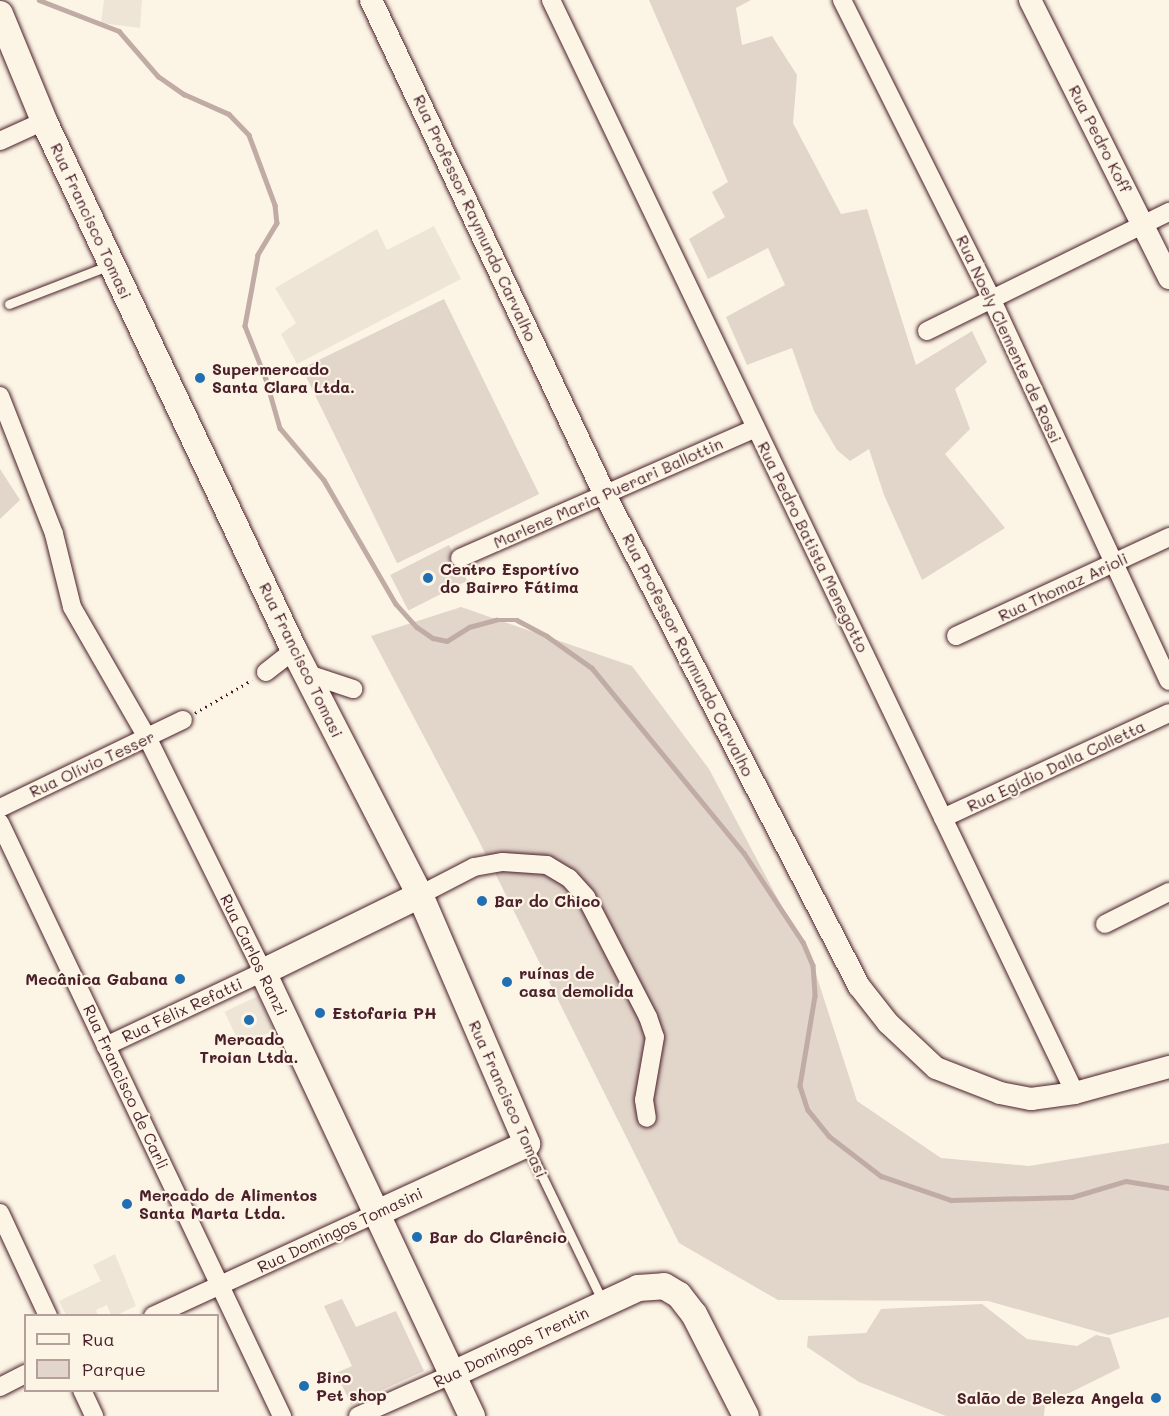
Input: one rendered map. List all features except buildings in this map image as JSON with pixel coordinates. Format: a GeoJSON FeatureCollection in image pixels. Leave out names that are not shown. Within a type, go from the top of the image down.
{"type":"FeatureCollection","features":[{"type":"Feature","properties":{"kind":"main road","name":"Rua Francisco Tomasi"},"geometry":{"type":"LineString","coordinates":[[0,14],[44,121],[294,650],[420,895],[526,1144]]}},
{"type":"Feature","properties":{"kind":"main road","name":"Rua Félix Refatti"},"geometry":{"type":"LineString","coordinates":[[263,972],[420,895]]}},
{"type":"Feature","properties":{"kind":"main road","name":"Rua Carlos Ranzi"},"geometry":{"type":"LineString","coordinates":[[263,972],[472,1416]]}},
{"type":"Feature","properties":{"kind":"main road","name":"Rua Domingos Tomasini"},"geometry":{"type":"LineString","coordinates":[[378,1213],[526,1144]]}},
{"type":"Feature","properties":{"kind":"main road","name":"Rua Domingos Trentin"},"geometry":{"type":"LineString","coordinates":[[453,1374],[638,1288],[664,1286],[679,1295],[694,1314],[746,1416]]}},
{"type":"Feature","properties":{"kind":"street","name":"Rua Professor Raymundo Carvalho"},"geometry":{"type":"LineString","coordinates":[[371,0],[605,495],[859,986],[888,1023],[936,1068],[971,1084],[1031,1099],[1075,1093],[1145,1077],[1169,1067]]}},
{"type":"Feature","properties":{"kind":"street","name":"Rua Pedro Batista Menegotto"},"geometry":{"type":"LineString","coordinates":[[551,0],[1075,1093]]}},
{"type":"Feature","properties":{"kind":"street","name":"Rua Noely Clemente de Rossi"},"geometry":{"type":"LineString","coordinates":[[842,0],[991,298],[1113,565],[1169,681]]}},
{"type":"Feature","properties":{"kind":"street","name":"Rua Pedro Koff"},"geometry":{"type":"LineString","coordinates":[[1030,0],[1169,278]]}},
{"type":"Feature","properties":{"kind":"street"},"geometry":{"type":"LineString","coordinates":[[0,141],[44,121]]}},
{"type":"Feature","properties":{"kind":"street"},"geometry":{"type":"LineString","coordinates":[[927,331],[1169,212]]}},
{"type":"Feature","properties":{"kind":"street","name":"Rua Carlos Ranzi"},"geometry":{"type":"LineString","coordinates":[[0,396],[40,493],[72,607],[148,739],[263,972]]}},
{"type":"Feature","properties":{"kind":"street","name":"Marlene Maria Puerari Ballottin"},"geometry":{"type":"LineString","coordinates":[[460,558],[756,428]]}},
{"type":"Feature","properties":{"kind":"street","name":"Rua Thomaz Arioli"},"geometry":{"type":"LineString","coordinates":[[956,636],[1169,537]]}},
{"type":"Feature","properties":{"kind":"street"},"geometry":{"type":"LineString","coordinates":[[266,672],[294,650]]}},
{"type":"Feature","properties":{"kind":"street"},"geometry":{"type":"LineString","coordinates":[[305,673],[352,689]]}},
{"type":"Feature","properties":{"kind":"street","name":"Rua Egídio Dalla Colletta"},"geometry":{"type":"LineString","coordinates":[[943,818],[1169,713]]}},
{"type":"Feature","properties":{"kind":"street","name":"Rua Olívio Tesser"},"geometry":{"type":"LineString","coordinates":[[0,808],[148,739],[183,720]]}},
{"type":"Feature","properties":{"kind":"street","name":"Rua Francisco de Carli"},"geometry":{"type":"LineString","coordinates":[[0,823],[282,1416]]}},
{"type":"Feature","properties":{"kind":"street"},"geometry":{"type":"LineString","coordinates":[[420,895],[474,867],[502,862],[547,865],[569,878],[586,897],[648,1017],[655,1037],[644,1100],[646,1118]]}},
{"type":"Feature","properties":{"kind":"street"},"geometry":{"type":"LineString","coordinates":[[1105,924],[1169,892]]}},
{"type":"Feature","properties":{"kind":"street","name":"Rua Félix Refatti"},"geometry":{"type":"LineString","coordinates":[[106,1046],[263,972]]}},
{"type":"Feature","properties":{"kind":"street"},"geometry":{"type":"LineString","coordinates":[[0,1213],[47,1314]]}},
{"type":"Feature","properties":{"kind":"street","name":"Rua Domingos Tomasini"},"geometry":{"type":"LineString","coordinates":[[157,1314],[378,1213]]}},
{"type":"Feature","properties":{"kind":"street","name":"Rua Domingos Trentin"},"geometry":{"type":"LineString","coordinates":[[358,1416],[453,1374]]}},
{"type":"Feature","properties":{"kind":"street"},"geometry":{"type":"LineString","coordinates":[[0,1387],[24,1375]]}},
{"type":"Feature","properties":{"kind":"street"},"geometry":{"type":"LineString","coordinates":[[83,1392],[94,1416]]}},
{"type":"Feature","properties":{"kind":"lane"},"geometry":{"type":"LineString","coordinates":[[9,304],[112,264]]}},
{"type":"Feature","properties":{"kind":"lane","name":"Rua Francisco Tomasi"},"geometry":{"type":"LineString","coordinates":[[526,1144],[604,1304]]}},
{"type":"Feature","properties":{"kind":"path"},"geometry":{"type":"LineString","coordinates":[[183,720],[266,672]]}},
{"type":"Feature","properties":{"kind":"shaded area"},"geometry":{"type":"Polygon","coordinates":[[[104,0],[142,0],[140,28],[101,23],[104,0]]]}},
{"type":"Feature","properties":{"kind":"shaded area"},"geometry":{"type":"Polygon","coordinates":[[[434,226],[461,279],[297,364],[281,334],[296,323],[275,288],[377,229],[387,250],[434,226]]]}},
{"type":"Feature","properties":{"kind":"shaded area","name":"Mercado Troian Ltda."},"geometry":{"type":"Polygon","coordinates":[[[258,996],[274,1030],[241,1046],[224,1012],[258,996]]]}},
{"type":"Feature","properties":{"kind":"shaded area"},"geometry":{"type":"Polygon","coordinates":[[[115,1254],[136,1306],[119,1314],[111,1314],[107,1305],[96,1310],[98,1314],[66,1314],[59,1301],[101,1281],[93,1265],[115,1254]]]}},
{"type":"Feature","properties":{"kind":"green space"},"geometry":{"type":"Polygon","coordinates":[[[649,0],[751,0],[736,8],[742,45],[772,36],[797,75],[793,123],[841,214],[867,209],[916,365],[972,331],[987,362],[955,389],[970,429],[945,454],[1005,528],[922,580],[884,495],[869,449],[850,461],[837,450],[814,411],[792,348],[747,365],[726,317],[785,285],[768,248],[708,279],[689,239],[725,217],[712,192],[728,182],[649,0]]]}},
{"type":"Feature","properties":{"kind":"green space"},"geometry":{"type":"Polygon","coordinates":[[[444,299],[539,494],[397,563],[302,368],[444,299]]]}},
{"type":"Feature","properties":{"kind":"green space"},"geometry":{"type":"Polygon","coordinates":[[[0,469],[20,500],[0,519],[0,469]]]}},
{"type":"Feature","properties":{"kind":"green space","name":"Centro Esportívo do Bairro Fátima"},"geometry":{"type":"Polygon","coordinates":[[[449,545],[467,581],[408,611],[390,575],[449,545]]]}},
{"type":"Feature","properties":{"kind":"green space"},"geometry":{"type":"Polygon","coordinates":[[[461,607],[632,666],[709,769],[813,965],[857,1101],[941,1158],[1029,1166],[1169,1143],[1169,1317],[1109,1335],[988,1301],[778,1300],[679,1243],[478,839],[371,636],[461,607]]]}},
{"type":"Feature","properties":{"kind":"green space"},"geometry":{"type":"Polygon","coordinates":[[[342,1299],[356,1327],[396,1311],[424,1371],[351,1404],[336,1373],[352,1366],[324,1306],[342,1299]]]}},
{"type":"Feature","properties":{"kind":"green space"},"geometry":{"type":"Polygon","coordinates":[[[982,1304],[1027,1339],[1077,1346],[1096,1335],[1110,1338],[1120,1368],[1045,1405],[1044,1416],[946,1416],[859,1382],[807,1347],[808,1336],[866,1333],[881,1309],[982,1304]]]}},
{"type":"Feature","properties":{"kind":"waterway"},"geometry":{"type":"LineString","coordinates":[[39,0],[119,31],[158,76],[184,94],[229,114],[249,135],[275,205],[277,223],[258,255],[245,326],[266,379],[280,428],[324,480],[396,604],[417,627],[433,638],[447,641],[469,627],[496,620],[517,620],[547,636],[592,668],[744,853],[803,942],[813,965],[815,996],[800,1086],[808,1110],[829,1136],[881,1176],[951,1200],[1072,1197],[1126,1181],[1169,1188]]}},
{"type":"Feature","properties":{"kind":"place","name":"Supermercado Santa Clara Ltda."},"geometry":{"type":"Point","coordinates":[200,378]}},
{"type":"Feature","properties":{"kind":"place","name":"Centro Esportívo do Bairro Fátima"},"geometry":{"type":"Point","coordinates":[428,578]}},
{"type":"Feature","properties":{"kind":"place","name":"Bar do Chico"},"geometry":{"type":"Point","coordinates":[482,901]}},
{"type":"Feature","properties":{"kind":"place","name":"Mecânica Gabana"},"geometry":{"type":"Point","coordinates":[180,979]}},
{"type":"Feature","properties":{"kind":"place","name":"ruínas de casa demolida"},"geometry":{"type":"Point","coordinates":[507,982]}},
{"type":"Feature","properties":{"kind":"place","name":"Estofaria PH"},"geometry":{"type":"Point","coordinates":[320,1013]}},
{"type":"Feature","properties":{"kind":"place","name":"Mercado Troian Ltda."},"geometry":{"type":"Point","coordinates":[249,1020]}},
{"type":"Feature","properties":{"kind":"place","name":"Mercado de Alimentos Santa Marta Ltda."},"geometry":{"type":"Point","coordinates":[127,1204]}},
{"type":"Feature","properties":{"kind":"place","name":"Bar do Clarêncio"},"geometry":{"type":"Point","coordinates":[417,1237]}},
{"type":"Feature","properties":{"kind":"place","name":"Bino Pet shop"},"geometry":{"type":"Point","coordinates":[304,1386]}},
{"type":"Feature","properties":{"kind":"place","name":"Salão de Beleza Angela"},"geometry":{"type":"Point","coordinates":[1156,1398]}}]}
